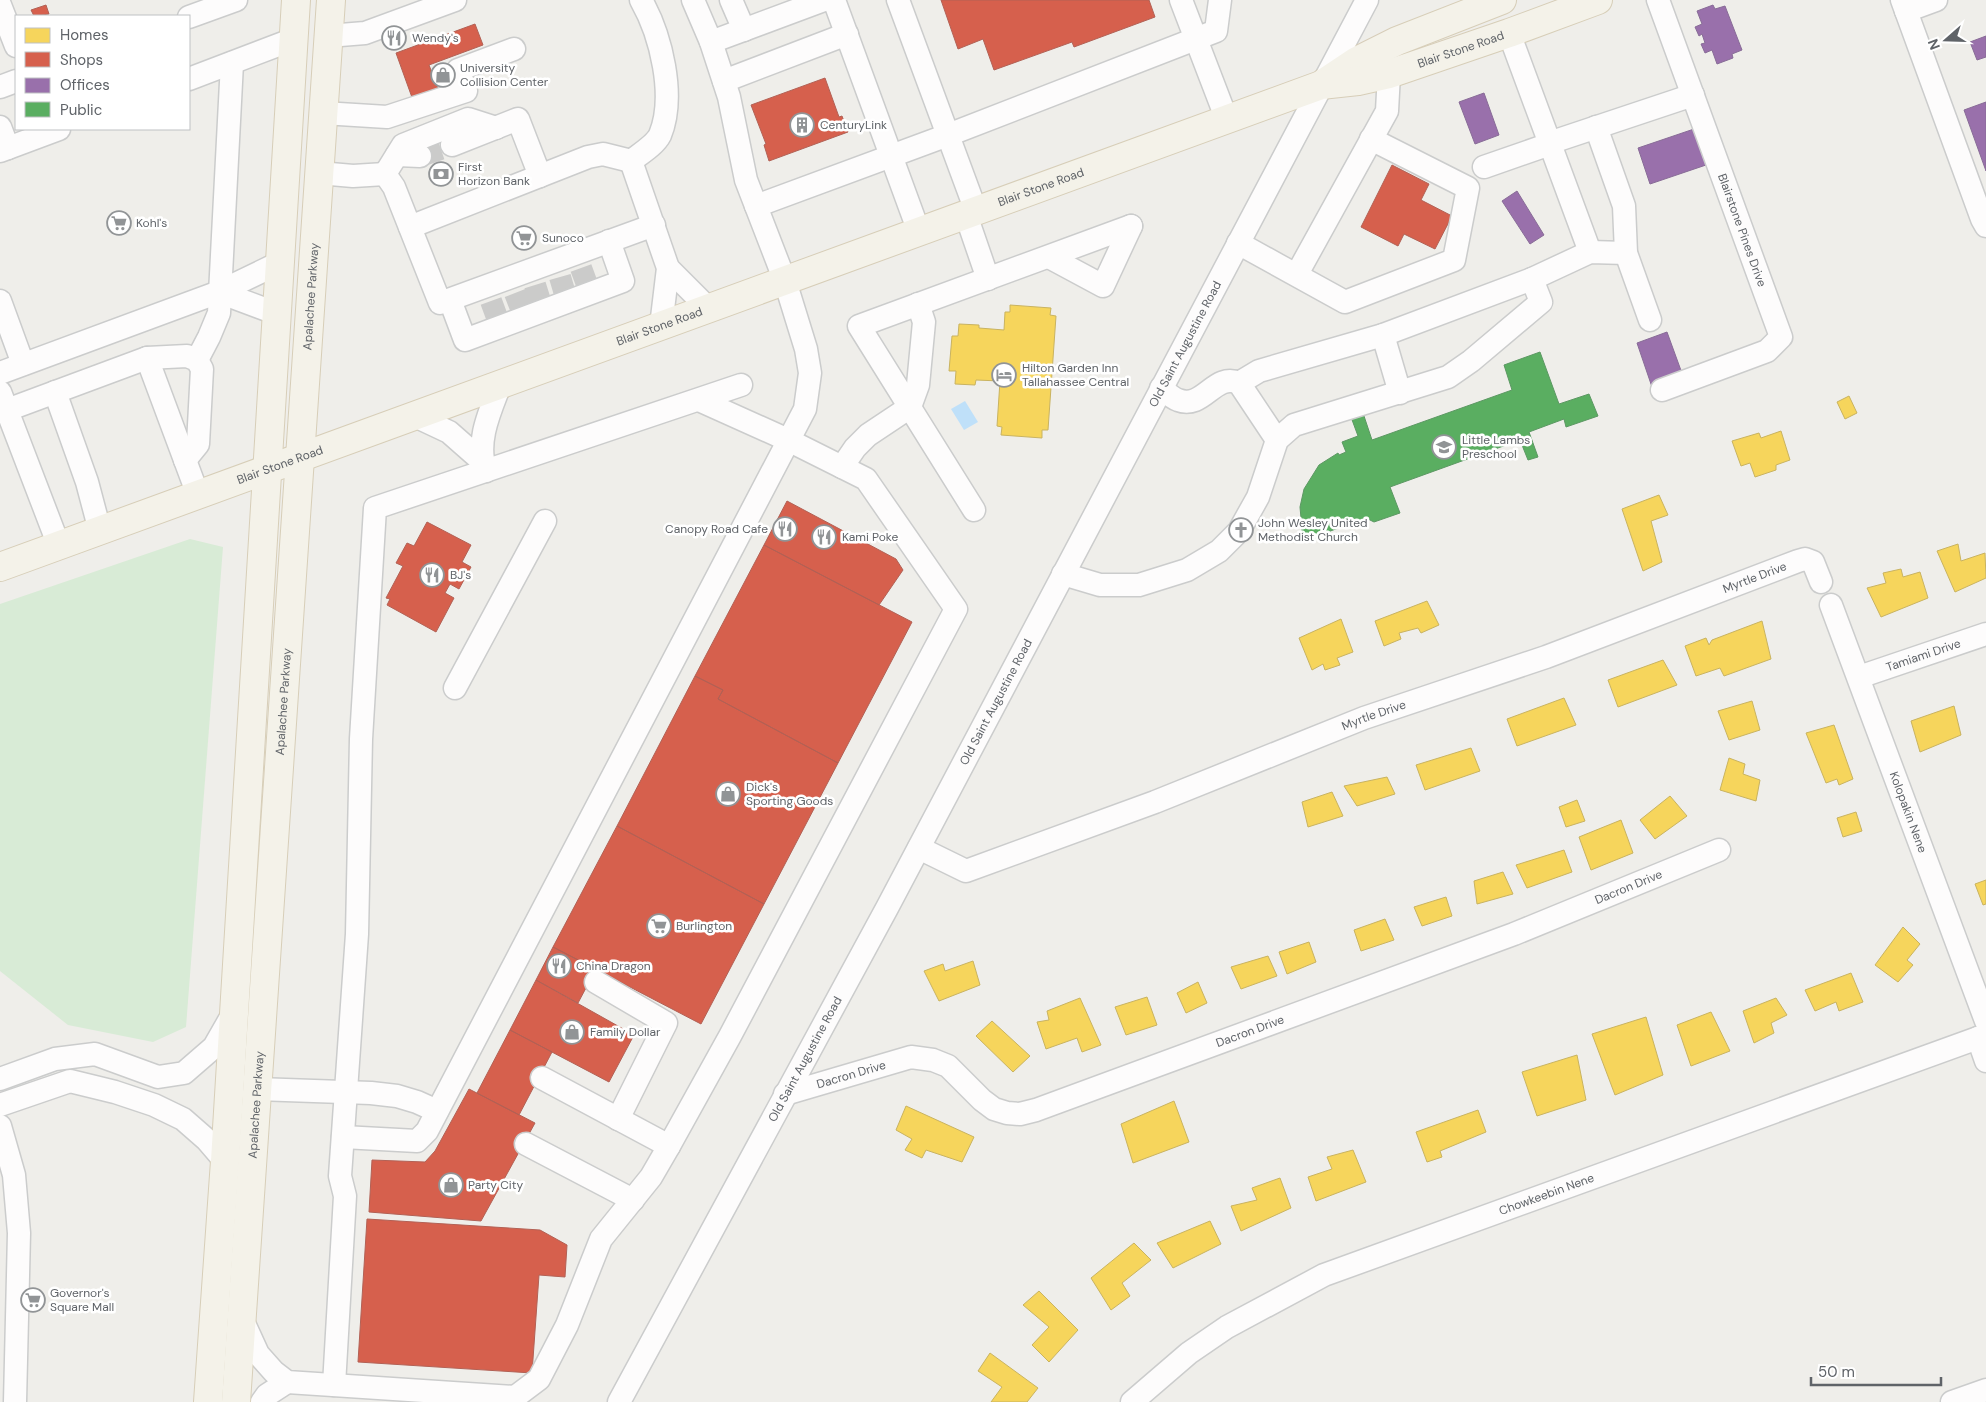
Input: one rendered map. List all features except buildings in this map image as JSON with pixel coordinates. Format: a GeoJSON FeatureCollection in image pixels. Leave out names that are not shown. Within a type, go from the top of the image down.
{"type":"FeatureCollection","features":[{"type":"Feature","properties":{"kind":"main road"},"geometry":{"type":"LineString","coordinates":[[208,1402],[225,1161],[296,0]]}},
{"type":"Feature","properties":{"kind":"main road","name":"Apalachee Parkway"},"geometry":{"type":"LineString","coordinates":[[236,1402],[331,0]]}},
{"type":"Feature","properties":{"kind":"main road","name":"Blair Stone Road"},"geometry":{"type":"LineString","coordinates":[[0,567],[1321,85],[1357,61],[1397,41],[1502,0]]}},
{"type":"Feature","properties":{"kind":"main road","name":"Blair Stone Road"},"geometry":{"type":"LineString","coordinates":[[1321,85],[1358,81],[1389,74],[1510,33],[1598,0]]}},
{"type":"Feature","properties":{"kind":"street"},"geometry":{"type":"LineString","coordinates":[[190,17],[236,0]]}},
{"type":"Feature","properties":{"kind":"street"},"geometry":{"type":"LineString","coordinates":[[328,36],[365,34],[407,8],[455,0]]}},
{"type":"Feature","properties":{"kind":"street"},"geometry":{"type":"LineString","coordinates":[[631,161],[659,136],[667,106],[664,62],[652,19],[641,0]]}},
{"type":"Feature","properties":{"kind":"street"},"geometry":{"type":"LineString","coordinates":[[343,1137],[417,1141],[427,1131],[805,409],[810,373],[804,340],[785,281],[746,180],[729,97],[711,42],[693,0]]}},
{"type":"Feature","properties":{"kind":"street"},"geometry":{"type":"LineString","coordinates":[[731,0],[744,30]]}},
{"type":"Feature","properties":{"kind":"street"},"geometry":{"type":"LineString","coordinates":[[711,42],[824,0]]}},
{"type":"Feature","properties":{"kind":"street"},"geometry":{"type":"LineString","coordinates":[[834,0],[919,232]]}},
{"type":"Feature","properties":{"kind":"street"},"geometry":{"type":"LineString","coordinates":[[898,0],[948,135],[988,279]]}},
{"type":"Feature","properties":{"kind":"street"},"geometry":{"type":"LineString","coordinates":[[1181,0],[1227,120]]}},
{"type":"Feature","properties":{"kind":"street"},"geometry":{"type":"LineString","coordinates":[[756,206],[948,135],[1216,31],[1220,0]]}},
{"type":"Feature","properties":{"kind":"street","name":"Old Saint Augustine Road"},"geometry":{"type":"LineString","coordinates":[[619,1402],[919,848],[1367,0]]}},
{"type":"Feature","properties":{"kind":"street","name":"Blairstone Pines Drive"},"geometry":{"type":"LineString","coordinates":[[1658,0],[1781,337],[1767,351],[1662,390]]}},
{"type":"Feature","properties":{"kind":"street"},"geometry":{"type":"LineString","coordinates":[[1936,0],[1904,6],[1986,226]]}},
{"type":"Feature","properties":{"kind":"street"},"geometry":{"type":"LineString","coordinates":[[0,5],[11,46]]}},
{"type":"Feature","properties":{"kind":"street"},"geometry":{"type":"LineString","coordinates":[[1510,33],[1590,252]]}},
{"type":"Feature","properties":{"kind":"street"},"geometry":{"type":"LineString","coordinates":[[724,81],[847,34]]}},
{"type":"Feature","properties":{"kind":"street"},"geometry":{"type":"LineString","coordinates":[[190,79],[294,39]]}},
{"type":"Feature","properties":{"kind":"street"},"geometry":{"type":"LineString","coordinates":[[323,113],[387,117],[466,91],[458,70],[514,50]]}},
{"type":"Feature","properties":{"kind":"street"},"geometry":{"type":"LineString","coordinates":[[197,360],[219,313],[232,63]]}},
{"type":"Feature","properties":{"kind":"street"},"geometry":{"type":"LineString","coordinates":[[1297,274],[1387,111],[1389,74]]}},
{"type":"Feature","properties":{"kind":"street"},"geometry":{"type":"LineString","coordinates":[[0,87],[15,81]]}},
{"type":"Feature","properties":{"kind":"street"},"geometry":{"type":"LineString","coordinates":[[1484,167],[1693,95]]}},
{"type":"Feature","properties":{"kind":"street"},"geometry":{"type":"LineString","coordinates":[[385,174],[403,145],[468,119],[496,128]]}},
{"type":"Feature","properties":{"kind":"street"},"geometry":{"type":"LineString","coordinates":[[452,145],[518,119],[540,176]]}},
{"type":"Feature","properties":{"kind":"street"},"geometry":{"type":"LineString","coordinates":[[0,127],[4,150],[56,130]]}},
{"type":"Feature","properties":{"kind":"street"},"geometry":{"type":"LineString","coordinates":[[1596,127],[1624,206],[1626,253],[1650,320]]}},
{"type":"Feature","properties":{"kind":"street"},"geometry":{"type":"LineString","coordinates":[[1238,243],[1345,302],[1454,260],[1468,188],[1371,139]]}},
{"type":"Feature","properties":{"kind":"street"},"geometry":{"type":"LineString","coordinates":[[410,228],[588,157],[603,154],[631,161]]}},
{"type":"Feature","properties":{"kind":"street"},"geometry":{"type":"LineString","coordinates":[[397,155],[420,156]]}},
{"type":"Feature","properties":{"kind":"street"},"geometry":{"type":"LineString","coordinates":[[631,161],[668,268],[661,326]]}},
{"type":"Feature","properties":{"kind":"street"},"geometry":{"type":"LineString","coordinates":[[319,173],[353,176],[385,174]]}},
{"type":"Feature","properties":{"kind":"street"},"geometry":{"type":"LineString","coordinates":[[385,174],[394,187],[440,303],[450,300],[494,309],[584,275],[609,241],[654,225]]}},
{"type":"Feature","properties":{"kind":"street"},"geometry":{"type":"LineString","coordinates":[[450,300],[465,340],[494,309],[527,296],[584,275],[623,281],[609,241]]}},
{"type":"Feature","properties":{"kind":"street"},"geometry":{"type":"LineString","coordinates":[[1239,383],[1259,371],[1383,335],[1532,279],[1590,252],[1626,253]]}},
{"type":"Feature","properties":{"kind":"street"},"geometry":{"type":"LineString","coordinates":[[974,510],[860,326],[1049,257]]}},
{"type":"Feature","properties":{"kind":"street"},"geometry":{"type":"LineString","coordinates":[[0,373],[219,292],[281,262]]}},
{"type":"Feature","properties":{"kind":"street"},"geometry":{"type":"LineString","coordinates":[[668,268],[709,309]]}},
{"type":"Feature","properties":{"kind":"street"},"geometry":{"type":"LineString","coordinates":[[1063,574],[1100,585],[1139,585],[1187,570],[1219,551],[1239,531],[1258,497],[1277,440],[1294,425],[1448,378],[1541,302],[1532,279]]}},
{"type":"Feature","properties":{"kind":"street"},"geometry":{"type":"LineString","coordinates":[[219,292],[278,314]]}},
{"type":"Feature","properties":{"kind":"street"},"geometry":{"type":"LineString","coordinates":[[0,301],[23,364]]}},
{"type":"Feature","properties":{"kind":"street"},"geometry":{"type":"LineString","coordinates":[[842,467],[855,448],[868,435],[910,407],[918,385],[924,322],[918,304]]}},
{"type":"Feature","properties":{"kind":"street"},"geometry":{"type":"LineString","coordinates":[[1383,335],[1400,392]]}},
{"type":"Feature","properties":{"kind":"street"},"geometry":{"type":"LineString","coordinates":[[59,546],[4,401],[55,392],[147,358],[187,356],[197,360],[202,369],[198,444],[185,460]]}},
{"type":"Feature","properties":{"kind":"street"},"geometry":{"type":"LineString","coordinates":[[147,358],[198,495]]}},
{"type":"Feature","properties":{"kind":"street"},"geometry":{"type":"LineString","coordinates":[[1161,388],[1178,400],[1188,400],[1198,399],[1221,382],[1230,379],[1239,383],[1277,440]]}},
{"type":"Feature","properties":{"kind":"street"},"geometry":{"type":"LineString","coordinates":[[484,466],[486,423],[500,385]]}},
{"type":"Feature","properties":{"kind":"street"},"geometry":{"type":"LineString","coordinates":[[321,1391],[345,1200],[340,1176],[357,934],[361,739],[376,508],[484,466],[699,400],[741,385]]}},
{"type":"Feature","properties":{"kind":"street"},"geometry":{"type":"LineString","coordinates":[[55,392],[87,482],[100,531]]}},
{"type":"Feature","properties":{"kind":"street"},"geometry":{"type":"LineString","coordinates":[[242,1319],[258,1354],[274,1372],[287,1382],[321,1391],[514,1400],[539,1379],[567,1325],[602,1239],[651,1177],[669,1146],[730,1036],[956,609],[866,479],[788,440],[699,400]]}},
{"type":"Feature","properties":{"kind":"street"},"geometry":{"type":"LineString","coordinates":[[415,416],[449,432],[484,466]]}},
{"type":"Feature","properties":{"kind":"street"},"geometry":{"type":"LineString","coordinates":[[455,688],[546,521]]}},
{"type":"Feature","properties":{"kind":"street","name":"Myrtle Drive"},"geometry":{"type":"LineString","coordinates":[[919,848],[966,871],[1155,802],[1364,718],[1546,657],[1798,561],[1805,559],[1813,562],[1821,582]]}},
{"type":"Feature","properties":{"kind":"street","name":"Kolopakin Nene"},"geometry":{"type":"LineString","coordinates":[[1830,605],[1859,677],[1983,1031],[1986,1061]]}},
{"type":"Feature","properties":{"kind":"street","name":"Tamiami Drive"},"geometry":{"type":"LineString","coordinates":[[1859,677],[1986,634]]}},
{"type":"Feature","properties":{"kind":"street","name":"Dacron Drive"},"geometry":{"type":"LineString","coordinates":[[785,1094],[910,1057],[933,1060],[948,1066],[982,1100],[994,1109],[1020,1114],[1036,1110],[1514,934],[1720,850]]}},
{"type":"Feature","properties":{"kind":"street"},"geometry":{"type":"LineString","coordinates":[[596,982],[666,1023],[618,1119]]}},
{"type":"Feature","properties":{"kind":"street"},"geometry":{"type":"LineString","coordinates":[[0,1079],[55,1059],[95,1054],[158,1077],[184,1073],[214,1047],[234,1011]]}},
{"type":"Feature","properties":{"kind":"street","name":"Chowkeebin Nene"},"geometry":{"type":"LineString","coordinates":[[1132,1402],[1189,1353],[1227,1327],[1324,1275],[1983,1031]]}},
{"type":"Feature","properties":{"kind":"street"},"geometry":{"type":"LineString","coordinates":[[542,1078],[669,1146]]}},
{"type":"Feature","properties":{"kind":"street"},"geometry":{"type":"LineString","coordinates":[[0,1105],[70,1081],[115,1092],[154,1105],[183,1119],[207,1140],[225,1161]]}},
{"type":"Feature","properties":{"kind":"street"},"geometry":{"type":"LineString","coordinates":[[257,1089],[398,1096],[437,1111]]}},
{"type":"Feature","properties":{"kind":"street"},"geometry":{"type":"LineString","coordinates":[[0,1126],[14,1175],[19,1233],[10,1264],[16,1306],[15,1402]]}},
{"type":"Feature","properties":{"kind":"street"},"geometry":{"type":"LineString","coordinates":[[526,1144],[633,1200]]}},
{"type":"Feature","properties":{"kind":"street"},"geometry":{"type":"LineString","coordinates":[[262,1402],[267,1395],[287,1382]]}},
{"type":"Feature","properties":{"kind":"street"},"geometry":{"type":"LineString","coordinates":[[1952,1402],[1986,1390]]}},
{"type":"Feature","properties":{"kind":"green space"},"geometry":{"type":"Polygon","coordinates":[[[190,539],[223,547],[186,1027],[153,1042],[68,1025],[0,971],[0,604],[190,539]]]}},
{"type":"Feature","properties":{"kind":"water"},"geometry":{"type":"Polygon","coordinates":[[[965,401],[978,422],[964,430],[951,409],[965,401]]]}},
{"type":"Feature","properties":{"kind":"tunnel"},"geometry":{"type":"LineString","coordinates":[[420,156],[452,145]]}},
{"type":"Feature","properties":{"kind":"tunnel"},"geometry":{"type":"LineString","coordinates":[[581,268],[588,287]]}},
{"type":"Feature","properties":{"kind":"tunnel"},"geometry":{"type":"LineString","coordinates":[[560,277],[565,294]]}},
{"type":"Feature","properties":{"kind":"tunnel"},"geometry":{"type":"LineString","coordinates":[[535,285],[541,304]]}},
{"type":"Feature","properties":{"kind":"tunnel"},"geometry":{"type":"LineString","coordinates":[[515,293],[522,311]]}},
{"type":"Feature","properties":{"kind":"tunnel"},"geometry":{"type":"LineString","coordinates":[[491,301],[498,320]]}},
{"type":"Feature","properties":{"kind":"place","name":"Wendy's"},"geometry":{"type":"Point","coordinates":[394,38]}},
{"type":"Feature","properties":{"kind":"place","name":"University Collision Center"},"geometry":{"type":"Point","coordinates":[443,75]}},
{"type":"Feature","properties":{"kind":"place","name":"CenturyLink"},"geometry":{"type":"Point","coordinates":[802,125]}},
{"type":"Feature","properties":{"kind":"place","name":"First Horizon Bank"},"geometry":{"type":"Point","coordinates":[441,174]}},
{"type":"Feature","properties":{"kind":"place","name":"Kohl's"},"geometry":{"type":"Point","coordinates":[119,223]}},
{"type":"Feature","properties":{"kind":"place","name":"Sunoco"},"geometry":{"type":"Point","coordinates":[524,238]}},
{"type":"Feature","properties":{"kind":"place","name":"Hilton Garden Inn Tallahassee Central"},"geometry":{"type":"Point","coordinates":[1004,375]}},
{"type":"Feature","properties":{"kind":"place","name":"Little Lambs Preschool"},"geometry":{"type":"Point","coordinates":[1444,447]}},
{"type":"Feature","properties":{"kind":"place","name":"Canopy Road Cafe"},"geometry":{"type":"Point","coordinates":[785,529]}},
{"type":"Feature","properties":{"kind":"place","name":"John Wesley United Methodist Church"},"geometry":{"type":"Point","coordinates":[1241,530]}},
{"type":"Feature","properties":{"kind":"place","name":"Kami Poke"},"geometry":{"type":"Point","coordinates":[824,537]}},
{"type":"Feature","properties":{"kind":"place","name":"BJ's"},"geometry":{"type":"Point","coordinates":[432,575]}},
{"type":"Feature","properties":{"kind":"place","name":"Dick's Sporting Goods"},"geometry":{"type":"Point","coordinates":[728,794]}},
{"type":"Feature","properties":{"kind":"place","name":"Burlington"},"geometry":{"type":"Point","coordinates":[659,926]}},
{"type":"Feature","properties":{"kind":"place","name":"China Dragon"},"geometry":{"type":"Point","coordinates":[559,966]}},
{"type":"Feature","properties":{"kind":"place","name":"Family Dollar"},"geometry":{"type":"Point","coordinates":[572,1032]}},
{"type":"Feature","properties":{"kind":"place","name":"Party City"},"geometry":{"type":"Point","coordinates":[451,1185]}},
{"type":"Feature","properties":{"kind":"place","name":"Governor's Square Mall"},"geometry":{"type":"Point","coordinates":[33,1300]}}]}
